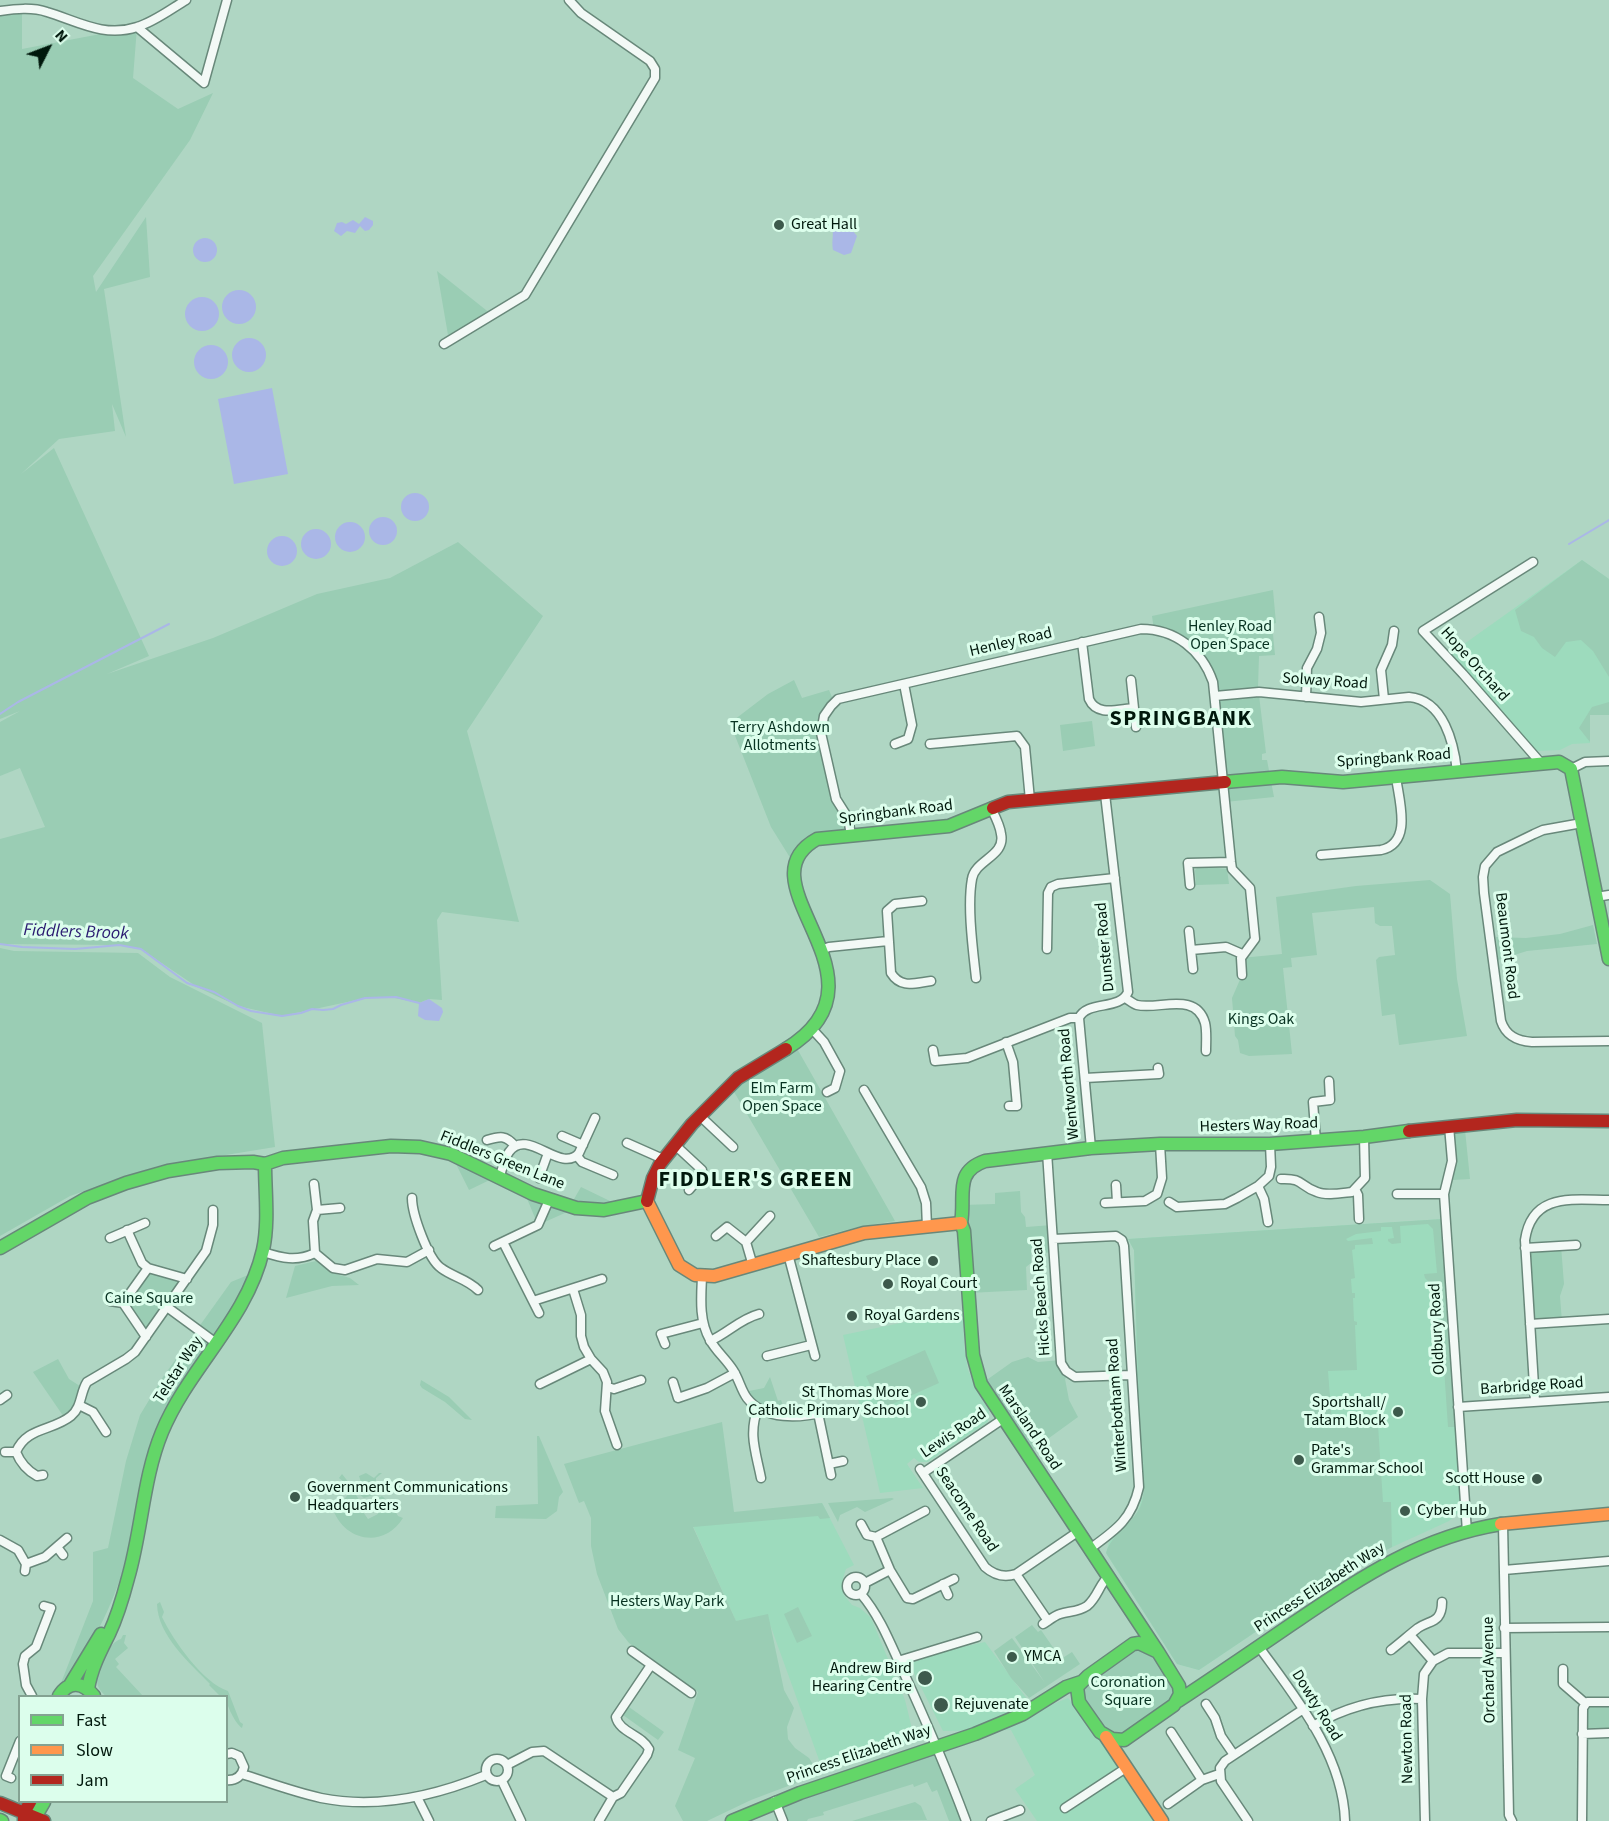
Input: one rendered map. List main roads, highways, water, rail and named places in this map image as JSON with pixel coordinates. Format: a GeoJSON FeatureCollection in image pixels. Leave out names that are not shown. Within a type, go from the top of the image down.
{"type":"FeatureCollection","features":[{"type":"Feature","properties":{"kind":"main road","name":"Springbank Road"},"geometry":{"type":"LineString","coordinates":[[647,1202],[653,1176],[663,1159],[700,1116],[739,1077],[802,1040],[813,1030],[823,1014],[829,990],[828,973],[794,882],[794,864],[799,853],[811,842],[823,838],[949,826],[1008,802],[1282,777],[1343,782],[1540,762],[1562,762],[1571,769],[1582,823],[1603,896]]}},
{"type":"Feature","properties":{"kind":"main road"},"geometry":{"type":"LineString","coordinates":[[1603,896],[1609,959]]}},
{"type":"Feature","properties":{"kind":"main road","name":"Hesters Way Road"},"geometry":{"type":"LineString","coordinates":[[961,1223],[963,1180],[972,1167],[985,1161],[1091,1148],[1160,1144],[1270,1144],[1316,1141],[1517,1120],[1609,1121]]}},
{"type":"Feature","properties":{"kind":"main road","name":"Fiddlers Green Lane"},"geometry":{"type":"LineString","coordinates":[[0,1248],[87,1198],[126,1183],[168,1171],[218,1163],[265,1164],[290,1157],[410,1146],[451,1154],[499,1179],[549,1200],[576,1208],[604,1210],[647,1202]]}},
{"type":"Feature","properties":{"kind":"main road","name":"Telstar Way"},"geometry":{"type":"LineString","coordinates":[[91,1693],[92,1669],[109,1634],[132,1564],[147,1480],[159,1441],[181,1394],[247,1294],[263,1252],[267,1205],[265,1164]]}},
{"type":"Feature","properties":{"kind":"main road"},"geometry":{"type":"LineString","coordinates":[[647,1202],[679,1265],[687,1272],[702,1277],[753,1266],[864,1233],[961,1223]]}},
{"type":"Feature","properties":{"kind":"main road","name":"Marsland Road"},"geometry":{"type":"LineString","coordinates":[[961,1223],[964,1232],[974,1362],[983,1389],[1091,1548],[1158,1652]]}},
{"type":"Feature","properties":{"kind":"main road","name":"Princess Elizabeth Way"},"geometry":{"type":"LineString","coordinates":[[1178,1701],[1352,1584],[1429,1543],[1467,1532],[1534,1519],[1609,1514]]}},
{"type":"Feature","properties":{"kind":"main road","name":"Telstar Way"},"geometry":{"type":"LineString","coordinates":[[60,1695],[70,1685],[121,1599]]}},
{"type":"Feature","properties":{"kind":"main road"},"geometry":{"type":"LineString","coordinates":[[1079,1702],[1077,1687],[1081,1682],[1133,1644],[1140,1633],[1141,1625]]}},
{"type":"Feature","properties":{"kind":"main road"},"geometry":{"type":"LineString","coordinates":[[1124,1764],[1121,1746],[1124,1740],[1178,1701],[1180,1694],[1179,1686],[1158,1652],[1143,1644],[1133,1644]]}},
{"type":"Feature","properties":{"kind":"main road","name":"Princess Elizabeth Way"},"geometry":{"type":"LineString","coordinates":[[732,1821],[775,1801],[938,1747],[1008,1721],[1031,1710],[1068,1684],[1081,1682]]}},
{"type":"Feature","properties":{"kind":"main road"},"geometry":{"type":"LineString","coordinates":[[70,1685],[80,1684],[91,1693]]}},
{"type":"Feature","properties":{"kind":"main road"},"geometry":{"type":"LineString","coordinates":[[1179,1686],[1199,1688]]}},
{"type":"Feature","properties":{"kind":"main road"},"geometry":{"type":"LineString","coordinates":[[1061,1690],[1072,1695],[1079,1702],[1106,1737],[1162,1821]]}},
{"type":"Feature","properties":{"kind":"main road"},"geometry":{"type":"LineString","coordinates":[[1106,1737],[1124,1740]]}},
{"type":"Feature","properties":{"kind":"main road"},"geometry":{"type":"LineString","coordinates":[[0,1803],[32,1819]]}},
{"type":"Feature","properties":{"kind":"main road"},"geometry":{"type":"LineString","coordinates":[[30,1803],[32,1819]]}},
{"type":"Feature","properties":{"kind":"main road"},"geometry":{"type":"LineString","coordinates":[[32,1819],[45,1803]]}},
{"type":"Feature","properties":{"kind":"main road"},"geometry":{"type":"LineString","coordinates":[[46,1803],[51,1821]]}},
{"type":"Feature","properties":{"kind":"water"},"geometry":{"type":"Polygon","coordinates":[[[365,217],[373,221],[369,230],[365,231],[360,226],[355,233],[347,231],[341,236],[334,231],[337,223],[346,224],[353,220],[359,224],[365,217]]]}},
{"type":"Feature","properties":{"kind":"water"},"geometry":{"type":"Polygon","coordinates":[[[834,218],[842,218],[857,236],[851,253],[844,255],[833,250],[831,223],[834,218]]]}},
{"type":"Feature","properties":{"kind":"water"},"geometry":{"type":"Polygon","coordinates":[[[205,238],[210,239],[216,245],[216,255],[210,261],[205,262],[200,261],[194,255],[193,250],[194,245],[200,239],[205,238]]]}},
{"type":"Feature","properties":{"kind":"water"},"geometry":{"type":"Polygon","coordinates":[[[239,290],[251,295],[256,307],[251,319],[239,324],[227,319],[222,307],[227,295],[239,290]]]}},
{"type":"Feature","properties":{"kind":"water"},"geometry":{"type":"Polygon","coordinates":[[[202,297],[214,302],[219,314],[214,326],[202,331],[190,326],[185,314],[190,302],[202,297]]]}},
{"type":"Feature","properties":{"kind":"water"},"geometry":{"type":"Polygon","coordinates":[[[249,338],[261,343],[266,355],[261,367],[249,372],[237,367],[232,355],[237,343],[249,338]]]}},
{"type":"Feature","properties":{"kind":"water"},"geometry":{"type":"Polygon","coordinates":[[[211,345],[223,350],[228,362],[223,374],[211,379],[199,374],[194,362],[199,350],[211,345]]]}},
{"type":"Feature","properties":{"kind":"water"},"geometry":{"type":"Polygon","coordinates":[[[272,388],[288,474],[234,484],[218,399],[272,388]]]}},
{"type":"Feature","properties":{"kind":"water"},"geometry":{"type":"Polygon","coordinates":[[[415,493],[425,497],[429,507],[425,517],[415,521],[405,517],[401,507],[405,497],[415,493]]]}},
{"type":"Feature","properties":{"kind":"water"},"geometry":{"type":"Polygon","coordinates":[[[383,517],[393,521],[397,531],[393,541],[383,545],[373,541],[369,531],[373,521],[383,517]]]}},
{"type":"Feature","properties":{"kind":"water"},"geometry":{"type":"Polygon","coordinates":[[[350,522],[356,523],[364,531],[364,543],[356,551],[350,552],[344,551],[336,543],[335,537],[336,531],[344,523],[350,522]]]}},
{"type":"Feature","properties":{"kind":"water"},"geometry":{"type":"Polygon","coordinates":[[[316,529],[322,530],[330,538],[330,550],[322,558],[316,559],[310,558],[302,550],[301,544],[302,538],[310,530],[316,529]]]}},
{"type":"Feature","properties":{"kind":"water"},"geometry":{"type":"Polygon","coordinates":[[[282,536],[288,537],[296,545],[296,557],[288,565],[282,566],[276,565],[268,557],[267,551],[268,545],[276,537],[282,536]]]}},
{"type":"Feature","properties":{"kind":"water"},"geometry":{"type":"Polygon","coordinates":[[[429,999],[442,1008],[443,1012],[439,1021],[425,1020],[418,1016],[419,1003],[429,999]]]}},
{"type":"Feature","properties":{"kind":"waterway"},"geometry":{"type":"LineString","coordinates":[[1569,544],[1609,520]]}},
{"type":"Feature","properties":{"kind":"waterway"},"geometry":{"type":"LineString","coordinates":[[0,714],[18,702],[169,624]]}},
{"type":"Feature","properties":{"kind":"waterway","name":"Fiddlers Brook"},"geometry":{"type":"LineString","coordinates":[[0,944],[75,949],[119,945],[141,949],[187,983],[214,992],[251,1011],[282,1016],[312,1009],[333,1009],[365,998],[396,997],[419,1003]]}},
{"type":"Feature","properties":{"kind":"place","name":"Great Hall"},"geometry":{"type":"Point","coordinates":[779,225]}},
{"type":"Feature","properties":{"kind":"place","name":"Shaftesbury Place"},"geometry":{"type":"Point","coordinates":[933,1261]}},
{"type":"Feature","properties":{"kind":"place","name":"Royal Court"},"geometry":{"type":"Point","coordinates":[888,1284]}},
{"type":"Feature","properties":{"kind":"place","name":"Royal Gardens"},"geometry":{"type":"Point","coordinates":[852,1316]}},
{"type":"Feature","properties":{"kind":"place","name":"St Thomas More Catholic Primary School"},"geometry":{"type":"Point","coordinates":[921,1402]}},
{"type":"Feature","properties":{"kind":"place","name":"Sportshall/ Tatam Block"},"geometry":{"type":"Point","coordinates":[1398,1412]}},
{"type":"Feature","properties":{"kind":"place","name":"Pate's Grammar School"},"geometry":{"type":"Point","coordinates":[1299,1460]}},
{"type":"Feature","properties":{"kind":"place","name":"Scott House"},"geometry":{"type":"Point","coordinates":[1537,1479]}},
{"type":"Feature","properties":{"kind":"place","name":"Government Communications Headquarters"},"geometry":{"type":"Point","coordinates":[295,1497]}},
{"type":"Feature","properties":{"kind":"place","name":"Cyber Hub"},"geometry":{"type":"Point","coordinates":[1405,1511]}},
{"type":"Feature","properties":{"kind":"place","name":"YMCA"},"geometry":{"type":"Point","coordinates":[1012,1657]}},
{"type":"Feature","properties":{"kind":"place","name":"Andrew Bird Hearing Centre"},"geometry":{"type":"Point","coordinates":[925,1678]}},
{"type":"Feature","properties":{"kind":"place","name":"Rejuvenate"},"geometry":{"type":"Point","coordinates":[941,1705]}},
{"type":"Feature","properties":{"kind":"district","name":"SPRINGBANK"},"geometry":{"type":"Point","coordinates":[1181,720]}},
{"type":"Feature","properties":{"kind":"district","name":"FIDDLER'S GREEN"},"geometry":{"type":"Point","coordinates":[756,1181]}},
{"type":"Feature","properties":{"kind":"park label","name":"Henley Road Open Space"},"geometry":{"type":"Point","coordinates":[1230,636]}},
{"type":"Feature","properties":{"kind":"park label","name":"Terry Ashdown Allotments"},"geometry":{"type":"Point","coordinates":[780,737]}},
{"type":"Feature","properties":{"kind":"park label","name":"Kings Oak"},"geometry":{"type":"Point","coordinates":[1261,1020]}},
{"type":"Feature","properties":{"kind":"park label","name":"Elm Farm Open Space"},"geometry":{"type":"Point","coordinates":[782,1098]}},
{"type":"Feature","properties":{"kind":"park label","name":"Caine Square"},"geometry":{"type":"Point","coordinates":[149,1299]}},
{"type":"Feature","properties":{"kind":"park label","name":"Hesters Way Park"},"geometry":{"type":"Point","coordinates":[667,1602]}},
{"type":"Feature","properties":{"kind":"park label","name":"Coronation Square"},"geometry":{"type":"Point","coordinates":[1128,1692]}}]}
